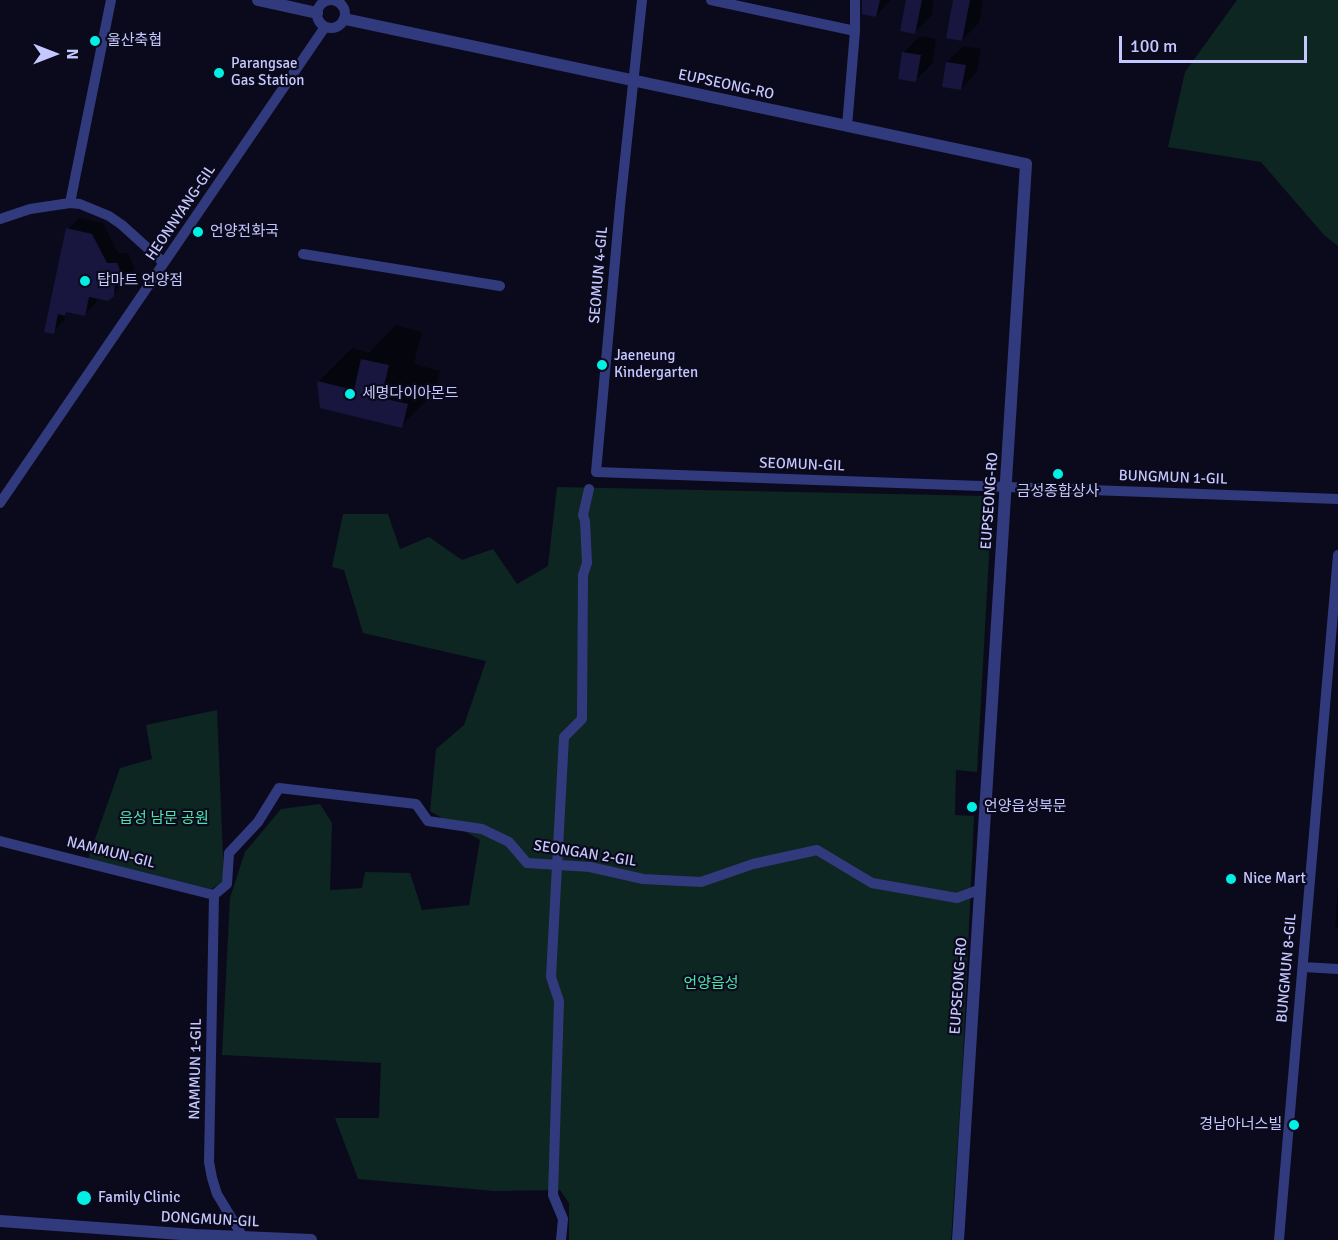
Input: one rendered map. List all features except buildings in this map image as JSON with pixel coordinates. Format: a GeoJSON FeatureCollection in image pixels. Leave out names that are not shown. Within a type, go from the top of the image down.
{"type":"FeatureCollection","features":[{"type":"Feature","properties":{"kind":"street"},"geometry":{"type":"LineString","coordinates":[[70,203],[111,0]]}},
{"type":"Feature","properties":{"kind":"street"},"geometry":{"type":"LineString","coordinates":[[258,0],[317,13]]}},
{"type":"Feature","properties":{"kind":"street"},"geometry":{"type":"LineString","coordinates":[[633,80],[642,0]]}},
{"type":"Feature","properties":{"kind":"street"},"geometry":{"type":"LineString","coordinates":[[711,0],[855,31]]}},
{"type":"Feature","properties":{"kind":"street"},"geometry":{"type":"LineString","coordinates":[[847,126],[855,31],[855,0]]}},
{"type":"Feature","properties":{"kind":"street"},"geometry":{"type":"LineString","coordinates":[[326,1],[343,2],[345,19],[338,27],[334,29],[325,27],[318,20],[319,6],[326,1]]}},
{"type":"Feature","properties":{"kind":"street","name":"EUPSEONG-RO"},"geometry":{"type":"LineString","coordinates":[[345,19],[1026,165],[958,1240]]}},
{"type":"Feature","properties":{"kind":"street","name":"HEONNYANG-GIL"},"geometry":{"type":"LineString","coordinates":[[0,503],[325,27]]}},
{"type":"Feature","properties":{"kind":"street","name":"SEOMUN 4-GIL"},"geometry":{"type":"LineString","coordinates":[[596,472],[633,80]]}},
{"type":"Feature","properties":{"kind":"street"},"geometry":{"type":"LineString","coordinates":[[0,219],[30,209],[70,203],[80,204],[109,216],[149,247],[164,262]]}},
{"type":"Feature","properties":{"kind":"street"},"geometry":{"type":"LineString","coordinates":[[303,254],[500,286]]}},
{"type":"Feature","properties":{"kind":"street","name":"SEOMUN-GIL"},"geometry":{"type":"LineString","coordinates":[[596,472],[1006,488]]}},
{"type":"Feature","properties":{"kind":"street","name":"BUNGMUN 1-GIL"},"geometry":{"type":"LineString","coordinates":[[1006,488],[1338,499]]}},
{"type":"Feature","properties":{"kind":"street"},"geometry":{"type":"LineString","coordinates":[[561,1240],[562,1219],[553,1195],[559,1001],[551,977],[564,737],[582,719],[583,575],[587,563],[583,514],[589,489]]}},
{"type":"Feature","properties":{"kind":"street","name":"BUNGMUN 8-GIL"},"geometry":{"type":"LineString","coordinates":[[1279,1240],[1303,967],[1332,690],[1338,555]]}},
{"type":"Feature","properties":{"kind":"street","name":"SEONGAN 2-GIL"},"geometry":{"type":"LineString","coordinates":[[214,895],[227,884],[228,853],[258,822],[279,788],[416,804],[428,821],[482,829],[509,842],[527,863],[590,867],[643,879],[701,882],[753,864],[817,850],[872,883],[957,898],[981,889]]}},
{"type":"Feature","properties":{"kind":"street","name":"NAMMUN-GIL"},"geometry":{"type":"LineString","coordinates":[[0,841],[214,895]]}},
{"type":"Feature","properties":{"kind":"street","name":"NAMMUN 1-GIL"},"geometry":{"type":"LineString","coordinates":[[214,895],[209,1161],[217,1194],[243,1237]]}},
{"type":"Feature","properties":{"kind":"street"},"geometry":{"type":"LineString","coordinates":[[1303,967],[1338,969]]}},
{"type":"Feature","properties":{"kind":"street","name":"DONGMUN-GIL"},"geometry":{"type":"LineString","coordinates":[[0,1221],[311,1240]]}},
{"type":"Feature","properties":{"kind":"green space"},"geometry":{"type":"Polygon","coordinates":[[[1237,0],[1338,0],[1338,246],[1324,235],[1261,162],[1168,147],[1185,72],[1237,0]]]}},
{"type":"Feature","properties":{"kind":"green space","name":"언양읍성"},"geometry":{"type":"Polygon","coordinates":[[[557,487],[986,496],[992,501],[977,772],[956,770],[955,815],[974,816],[962,1079],[951,1240],[569,1240],[569,1203],[560,1190],[495,1191],[358,1179],[335,1118],[379,1118],[381,1063],[222,1055],[230,898],[245,852],[281,809],[320,804],[332,823],[330,890],[362,888],[365,872],[410,873],[422,910],[469,905],[480,840],[430,811],[436,749],[464,725],[486,661],[363,633],[344,570],[332,567],[343,514],[388,514],[400,549],[429,537],[462,560],[493,549],[517,584],[548,566],[557,487]]]}},
{"type":"Feature","properties":{"kind":"green space","name":"읍성 남문 공원"},"geometry":{"type":"Polygon","coordinates":[[[217,710],[224,881],[211,889],[88,859],[120,768],[152,759],[146,725],[217,710]]]}},
{"type":"Feature","properties":{"kind":"place","name":"울산축협"},"geometry":{"type":"Point","coordinates":[95,41]}},
{"type":"Feature","properties":{"kind":"place","name":"Parangsae Gas Station"},"geometry":{"type":"Point","coordinates":[219,73]}},
{"type":"Feature","properties":{"kind":"place","name":"언양전화국"},"geometry":{"type":"Point","coordinates":[198,232]}},
{"type":"Feature","properties":{"kind":"place","name":"탑마트 언양점"},"geometry":{"type":"Point","coordinates":[85,281]}},
{"type":"Feature","properties":{"kind":"place","name":"Jaeneung Kindergarten"},"geometry":{"type":"Point","coordinates":[602,365]}},
{"type":"Feature","properties":{"kind":"place","name":"세명다이아몬드"},"geometry":{"type":"Point","coordinates":[350,394]}},
{"type":"Feature","properties":{"kind":"place","name":"금성종합상사"},"geometry":{"type":"Point","coordinates":[1058,474]}},
{"type":"Feature","properties":{"kind":"place","name":"언양읍성북문"},"geometry":{"type":"Point","coordinates":[972,807]}},
{"type":"Feature","properties":{"kind":"place","name":"Nice Mart"},"geometry":{"type":"Point","coordinates":[1231,879]}},
{"type":"Feature","properties":{"kind":"place","name":"경남아너스빌"},"geometry":{"type":"Point","coordinates":[1294,1125]}},
{"type":"Feature","properties":{"kind":"place","name":"Family Clinic"},"geometry":{"type":"Point","coordinates":[84,1198]}}]}
